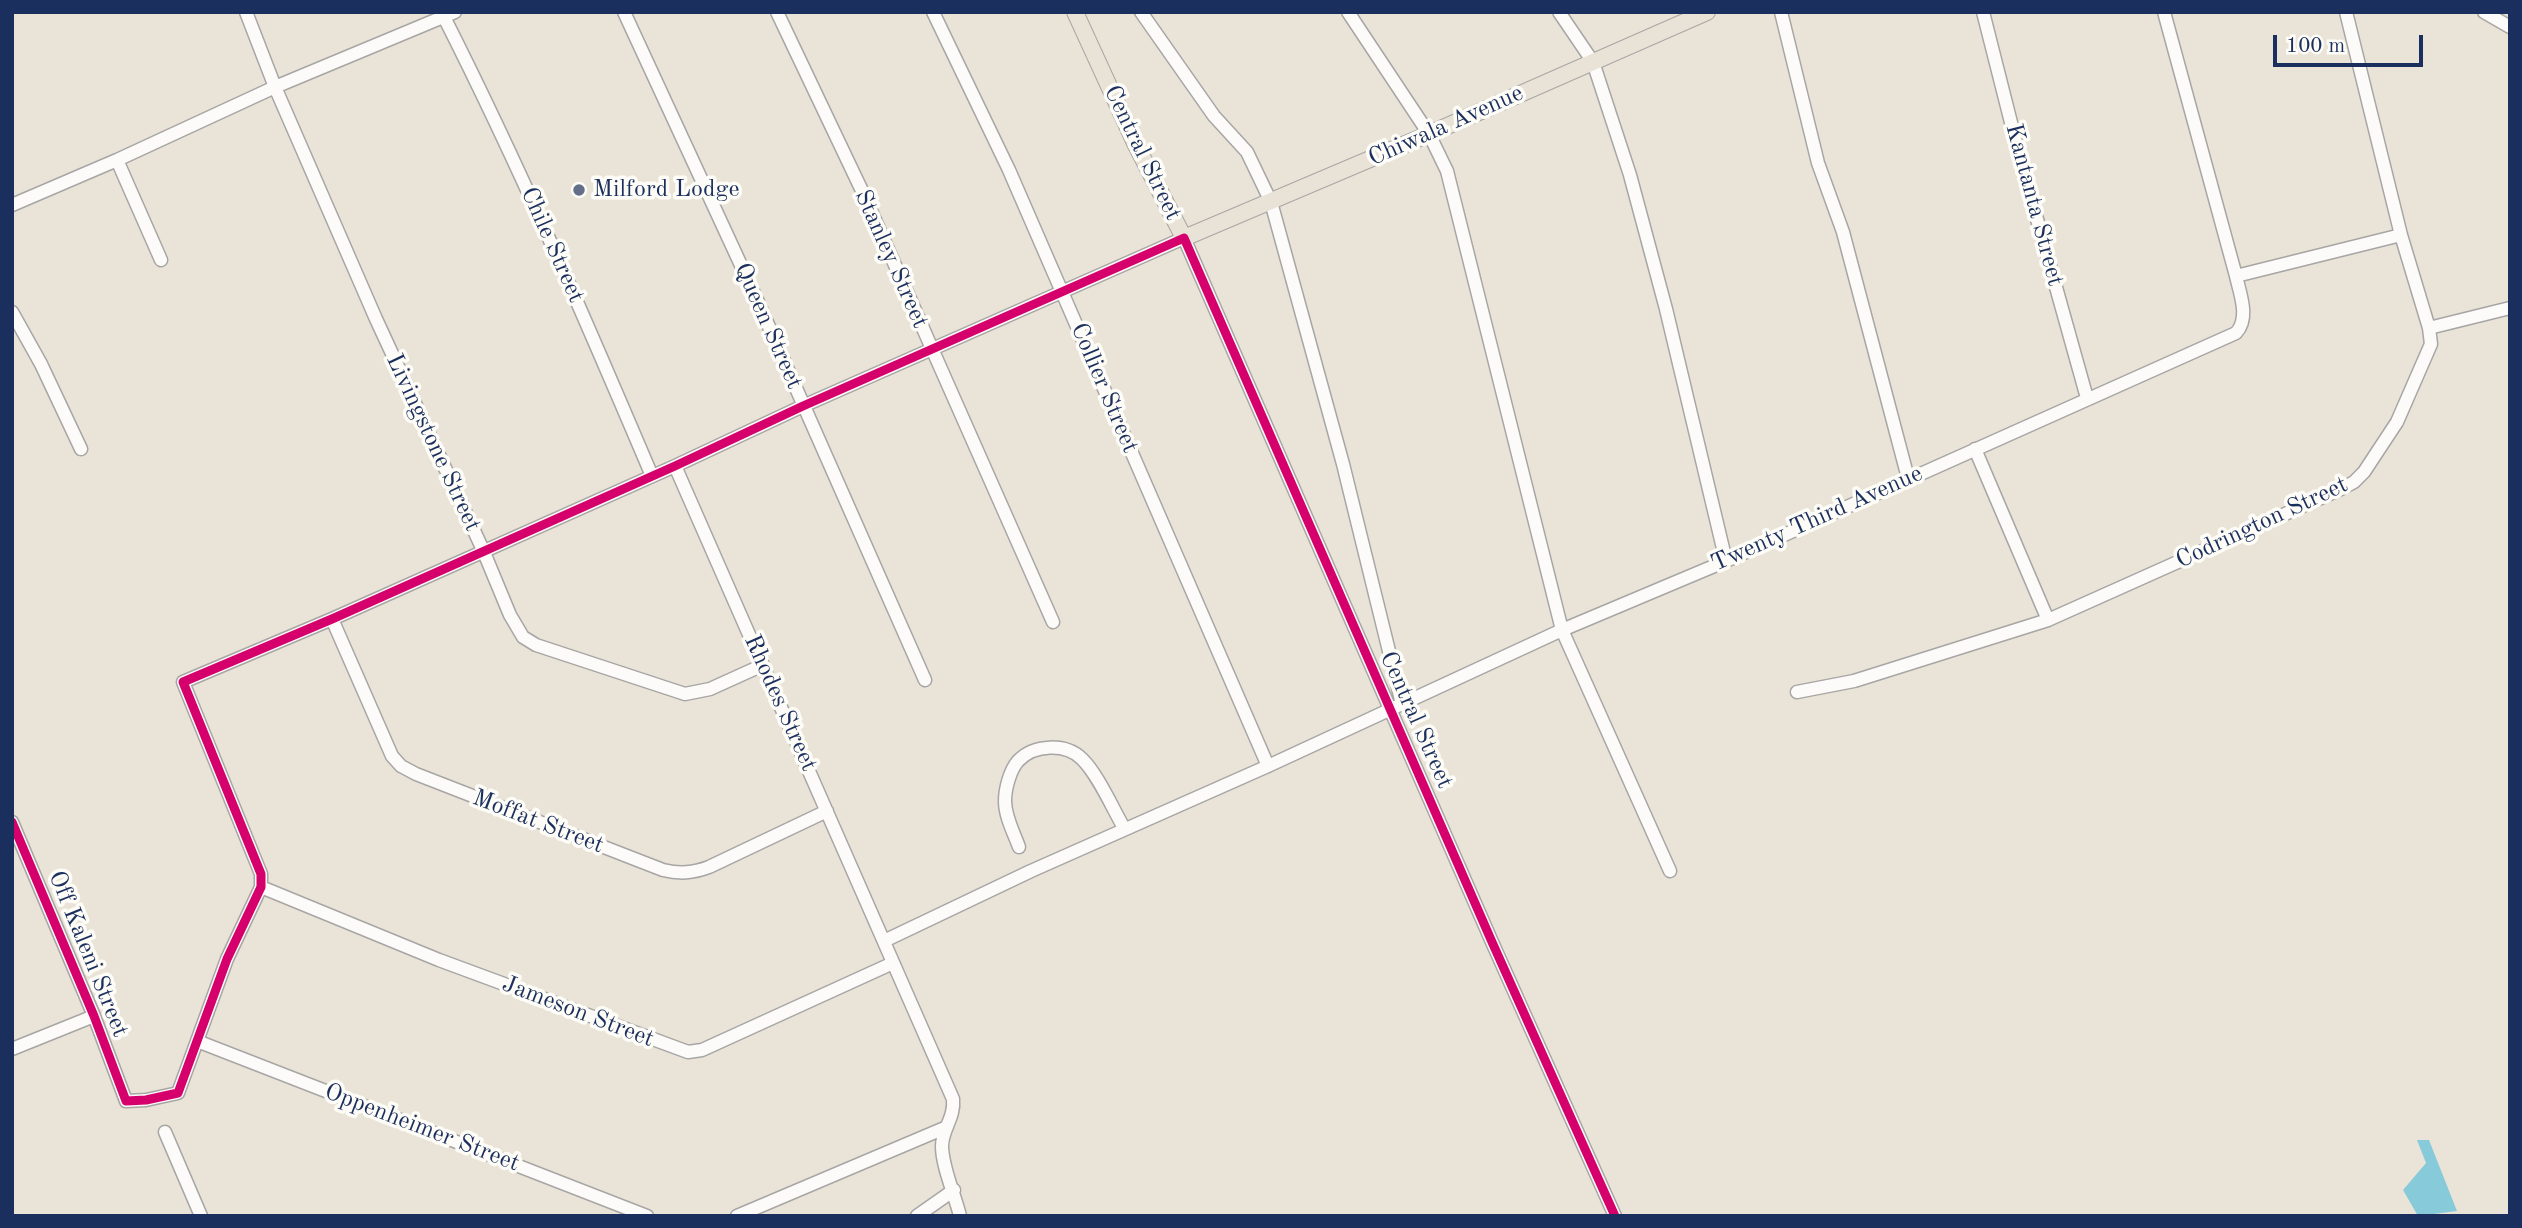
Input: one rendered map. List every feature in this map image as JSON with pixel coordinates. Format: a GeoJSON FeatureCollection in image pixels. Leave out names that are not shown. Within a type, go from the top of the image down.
{"type":"FeatureCollection","features":[{"type":"Feature","properties":{"kind":"main road","name":"Central Street"},"geometry":{"type":"LineString","coordinates":[[1075,12],[1135,143],[1184,238]]}},
{"type":"Feature","properties":{"kind":"main road","name":"Chiwala Avenue"},"geometry":{"type":"LineString","coordinates":[[1184,238],[1707,12]]}},
{"type":"Feature","properties":{"kind":"street","name":"Livingstone Street"},"geometry":{"type":"LineString","coordinates":[[246,12],[275,87],[376,319],[523,637],[536,645],[685,694],[710,689],[763,665]]}},
{"type":"Feature","properties":{"kind":"street","name":"Queen Street"},"geometry":{"type":"LineString","coordinates":[[624,12],[687,146],[925,680]]}},
{"type":"Feature","properties":{"kind":"street","name":"Stanley Street"},"geometry":{"type":"LineString","coordinates":[[777,12],[864,195],[1053,622]]}},
{"type":"Feature","properties":{"kind":"street","name":"Collier Street"},"geometry":{"type":"LineString","coordinates":[[933,12],[1009,170],[1268,766]]}},
{"type":"Feature","properties":{"kind":"street"},"geometry":{"type":"LineString","coordinates":[[1141,12],[1214,116],[1247,152],[1271,202],[1343,464],[1396,707]]}},
{"type":"Feature","properties":{"kind":"street"},"geometry":{"type":"LineString","coordinates":[[1348,12],[1429,134],[1447,171],[1562,630],[1670,871]]}},
{"type":"Feature","properties":{"kind":"street"},"geometry":{"type":"LineString","coordinates":[[1559,12],[1592,62],[1630,175],[1666,309],[1726,561]]}},
{"type":"Feature","properties":{"kind":"street"},"geometry":{"type":"LineString","coordinates":[[1781,12],[1818,163],[1843,232],[1908,478]]}},
{"type":"Feature","properties":{"kind":"street","name":"Kantanta Street"},"geometry":{"type":"LineString","coordinates":[[1983,12],[2021,162],[2087,398]]}},
{"type":"Feature","properties":{"kind":"street"},"geometry":{"type":"LineString","coordinates":[[2164,12],[2236,276],[2401,235]]}},
{"type":"Feature","properties":{"kind":"street"},"geometry":{"type":"LineString","coordinates":[[2346,12],[2401,235],[2429,328],[2510,308]]}},
{"type":"Feature","properties":{"kind":"street"},"geometry":{"type":"LineString","coordinates":[[2484,12],[2510,27]]}},
{"type":"Feature","properties":{"kind":"street"},"geometry":{"type":"LineString","coordinates":[[12,205],[275,87],[449,15]]}},
{"type":"Feature","properties":{"kind":"street","name":"Chile Street"},"geometry":{"type":"LineString","coordinates":[[449,15],[562,265],[652,476]]}},
{"type":"Feature","properties":{"kind":"street"},"geometry":{"type":"LineString","coordinates":[[117,160],[161,260]]}},
{"type":"Feature","properties":{"kind":"street"},"geometry":{"type":"LineString","coordinates":[[197,1041],[227,959],[261,887],[261,874],[183,682],[332,619],[803,406],[1184,238]]}},
{"type":"Feature","properties":{"kind":"street","name":"Central Street"},"geometry":{"type":"LineString","coordinates":[[1184,238],[1396,707],[1615,1216]]}},
{"type":"Feature","properties":{"kind":"street","name":"Twenty Third Avenue"},"geometry":{"type":"LineString","coordinates":[[884,941],[1124,828],[1268,766],[1562,630],[1726,561],[2236,333],[2242,326],[2244,315],[2236,276]]}},
{"type":"Feature","properties":{"kind":"street"},"geometry":{"type":"LineString","coordinates":[[12,312],[41,364],[80,449]]}},
{"type":"Feature","properties":{"kind":"street","name":"Codrington Street"},"geometry":{"type":"LineString","coordinates":[[1797,692],[1854,681],[2048,620],[2354,482],[2364,472],[2397,422],[2428,355],[2431,344],[2429,328]]}},
{"type":"Feature","properties":{"kind":"street"},"geometry":{"type":"LineString","coordinates":[[1975,449],[2048,620]]}},
{"type":"Feature","properties":{"kind":"street","name":"Rhodes Street"},"geometry":{"type":"LineString","coordinates":[[675,466],[953,1098],[954,1112],[942,1142],[943,1155],[960,1216]]}},
{"type":"Feature","properties":{"kind":"street","name":"Moffat Street"},"geometry":{"type":"LineString","coordinates":[[332,619],[383,740],[401,766],[637,860],[674,873],[696,872],[827,811]]}},
{"type":"Feature","properties":{"kind":"street"},"geometry":{"type":"LineString","coordinates":[[1020,847],[1006,811],[1007,788],[1016,763],[1025,755],[1044,748],[1067,750],[1083,759],[1124,828]]}},
{"type":"Feature","properties":{"kind":"street","name":"Off Kaleni Street"},"geometry":{"type":"LineString","coordinates":[[12,822],[94,1016],[126,1101],[178,1093],[197,1041]]}},
{"type":"Feature","properties":{"kind":"street","name":"Jameson Street"},"geometry":{"type":"LineString","coordinates":[[261,887],[439,960],[688,1052],[702,1050],[894,963]]}},
{"type":"Feature","properties":{"kind":"street"},"geometry":{"type":"LineString","coordinates":[[12,1049],[94,1016]]}},
{"type":"Feature","properties":{"kind":"street","name":"Oppenheimer Street"},"geometry":{"type":"LineString","coordinates":[[197,1041],[647,1216]]}},
{"type":"Feature","properties":{"kind":"street"},"geometry":{"type":"LineString","coordinates":[[737,1216],[947,1127]]}},
{"type":"Feature","properties":{"kind":"street"},"geometry":{"type":"LineString","coordinates":[[165,1132],[201,1216]]}},
{"type":"Feature","properties":{"kind":"street"},"geometry":{"type":"LineString","coordinates":[[917,1216],[954,1190]]}},
{"type":"Feature","properties":{"kind":"water"},"geometry":{"type":"Polygon","coordinates":[[[2417,1140],[2429,1140],[2457,1211],[2418,1216],[2403,1190],[2426,1163],[2417,1140]]]}},
{"type":"Feature","properties":{"kind":"cycle path"},"geometry":{"type":"LineString","coordinates":[[12,822],[94,1016],[126,1101],[178,1093],[227,959],[261,887],[261,874],[183,682],[332,619],[803,406],[1184,238],[1615,1216]]}},
{"type":"Feature","properties":{"kind":"place","name":"Milford Lodge"},"geometry":{"type":"Point","coordinates":[579,190]}}]}
